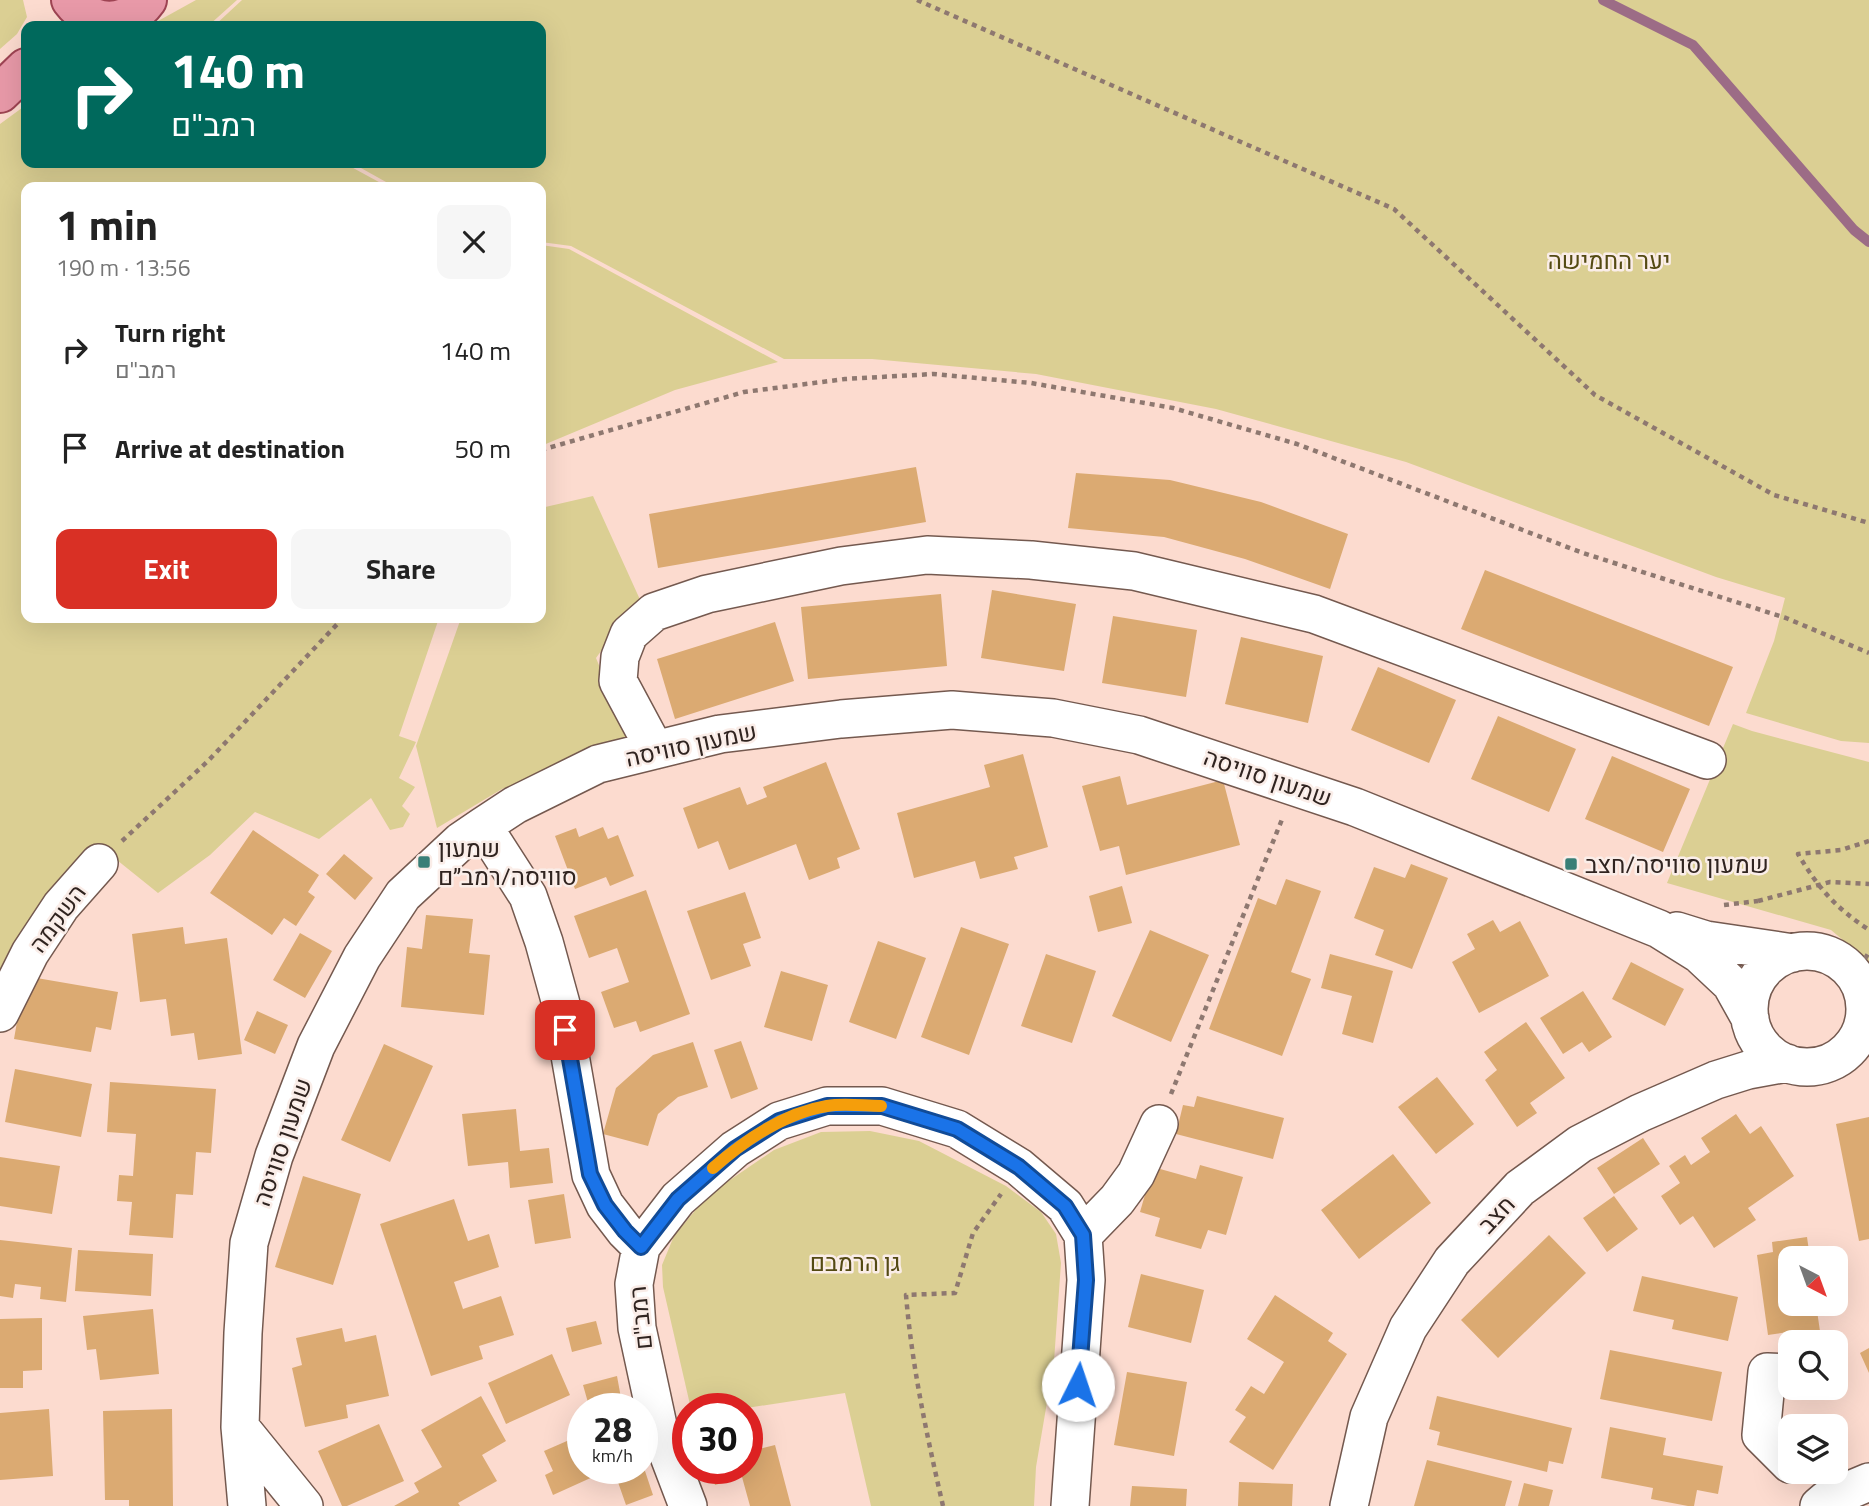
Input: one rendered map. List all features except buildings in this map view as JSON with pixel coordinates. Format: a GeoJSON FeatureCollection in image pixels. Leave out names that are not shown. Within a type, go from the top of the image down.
{"type":"FeatureCollection","features":[{"type":"Feature","properties":{"kind":"main road"},"geometry":{"type":"LineString","coordinates":[[58,21],[69,0],[90,17],[103,21],[124,16]]}},
{"type":"Feature","properties":{"kind":"main road"},"geometry":{"type":"LineString","coordinates":[[0,95],[21,73]]}},
{"type":"Feature","properties":{"kind":"main road"},"geometry":{"type":"LineString","coordinates":[[0,95],[21,85]]}},
{"type":"Feature","properties":{"kind":"street"},"geometry":{"type":"LineString","coordinates":[[654,750],[618,681],[620,657],[629,634],[654,612],[708,594],[841,566],[927,555],[1031,559],[1134,571],[1314,614],[1707,760]]}},
{"type":"Feature","properties":{"kind":"street","name":"שמעון סוויסה"},"geometry":{"type":"LineString","coordinates":[[247,1506],[240,1427],[249,1243],[274,1156],[316,1046],[362,957],[402,895],[461,841],[483,826],[515,805],[598,764],[720,734],[841,719],[952,710],[1053,718],[1139,735],[1355,807],[1659,929],[1699,954],[1731,984],[1750,1018]]}},
{"type":"Feature","properties":{"kind":"street"},"geometry":{"type":"LineString","coordinates":[[483,826],[528,896],[544,942],[561,1004],[590,1174],[605,1205],[641,1247],[678,1199],[735,1149],[779,1121],[827,1106],[882,1106],[957,1129],[1019,1167],[1065,1206],[1083,1235],[1086,1280],[1070,1506]]}},
{"type":"Feature","properties":{"kind":"street","name":"השקמה"},"geometry":{"type":"LineString","coordinates":[[0,1013],[30,953],[61,906],[99,863]]}},
{"type":"Feature","properties":{"kind":"street","name":"שמעון סוויסה"},"geometry":{"type":"LineString","coordinates":[[1632,918],[1706,940],[1793,953]]}},
{"type":"Feature","properties":{"kind":"street"},"geometry":{"type":"LineString","coordinates":[[1825,1064],[1850,1048],[1858,1035],[1865,1007],[1864,982],[1843,963],[1828,954],[1810,951],[1793,953],[1764,970],[1752,993],[1750,1018],[1762,1045],[1773,1056],[1787,1063],[1812,1066],[1869,1062]]}},
{"type":"Feature","properties":{"kind":"street","name":"חצב"},"geometry":{"type":"LineString","coordinates":[[1349,1506],[1369,1417],[1408,1328],[1452,1261],[1520,1188],[1580,1144],[1640,1113],[1716,1080],[1748,1070],[1787,1063]]}},
{"type":"Feature","properties":{"kind":"street"},"geometry":{"type":"LineString","coordinates":[[1083,1235],[1117,1200],[1159,1124]]}},
{"type":"Feature","properties":{"kind":"street","name":"רמב\"ם"},"geometry":{"type":"LineString","coordinates":[[641,1247],[634,1284],[637,1328],[659,1430],[688,1506]]}},
{"type":"Feature","properties":{"kind":"street"},"geometry":{"type":"LineString","coordinates":[[1778,1372],[1767,1372],[1762,1436],[1778,1452]]}},
{"type":"Feature","properties":{"kind":"street"},"geometry":{"type":"LineString","coordinates":[[240,1427],[304,1506]]}},
{"type":"Feature","properties":{"kind":"street"},"geometry":{"type":"LineString","coordinates":[[1807,1484],[1822,1503],[1869,1482]]}},
{"type":"Feature","properties":{"kind":"path"},"geometry":{"type":"LineString","coordinates":[[917,0],[1394,209],[1595,395],[1774,495],[1869,523]]}},
{"type":"Feature","properties":{"kind":"path"},"geometry":{"type":"LineString","coordinates":[[546,449],[744,392],[845,379],[933,374],[1031,383],[1173,408],[1297,444],[1583,552],[1786,618],[1869,653]]}},
{"type":"Feature","properties":{"kind":"path"},"geometry":{"type":"LineString","coordinates":[[99,863],[208,761],[338,623]]}},
{"type":"Feature","properties":{"kind":"path"},"geometry":{"type":"LineString","coordinates":[[1159,1124],[1295,786]]}},
{"type":"Feature","properties":{"kind":"path"},"geometry":{"type":"LineString","coordinates":[[1869,841],[1841,850],[1798,854],[1826,895],[1869,930]]}},
{"type":"Feature","properties":{"kind":"path"},"geometry":{"type":"LineString","coordinates":[[1758,901],[1830,882],[1869,884]]}},
{"type":"Feature","properties":{"kind":"path"},"geometry":{"type":"LineString","coordinates":[[943,1506],[920,1409],[906,1295],[955,1293],[973,1233],[1019,1167]]}},
{"type":"Feature","properties":{"kind":"green space"},"geometry":{"type":"Polygon","coordinates":[[[0,0],[23,0],[27,17],[21,21],[17,34],[0,49],[0,0]]]}},
{"type":"Feature","properties":{"kind":"green space"},"geometry":{"type":"Polygon","coordinates":[[[196,0],[237,0],[214,21],[158,21],[196,0]]]}},
{"type":"Feature","properties":{"kind":"green space","name":"יער החמישה"},"geometry":{"type":"Polygon","coordinates":[[[242,0],[1869,0],[1869,743],[1841,741],[1746,713],[1774,641],[1785,598],[1716,577],[1406,462],[1216,409],[1036,374],[872,359],[784,359],[571,246],[546,243],[546,182],[386,182],[361,168],[546,168],[546,21],[219,21],[242,0]]]}},
{"type":"Feature","properties":{"kind":"green space"},"geometry":{"type":"Polygon","coordinates":[[[21,109],[21,168],[353,168],[379,182],[21,182],[21,623],[437,623],[399,736],[416,742],[399,778],[415,787],[402,806],[410,814],[403,827],[390,830],[371,798],[319,839],[255,812],[210,855],[158,893],[102,848],[0,976],[0,124],[21,109]]]}},
{"type":"Feature","properties":{"kind":"green space"},"geometry":{"type":"Polygon","coordinates":[[[546,246],[569,249],[778,362],[675,390],[546,444],[546,246]]]}},
{"type":"Feature","properties":{"kind":"green space"},"geometry":{"type":"Polygon","coordinates":[[[593,496],[642,604],[627,615],[596,658],[630,740],[502,789],[437,828],[416,746],[459,623],[546,623],[546,507],[593,496]]]}},
{"type":"Feature","properties":{"kind":"green space"},"geometry":{"type":"Polygon","coordinates":[[[1733,724],[1869,762],[1869,962],[1831,930],[1667,883],[1733,724]]]}},
{"type":"Feature","properties":{"kind":"green space","name":"גן הרמבם"},"geometry":{"type":"Polygon","coordinates":[[[870,1131],[919,1141],[1006,1186],[1041,1212],[1056,1234],[1061,1263],[1054,1361],[1036,1467],[1034,1506],[871,1506],[845,1393],[763,1405],[763,1393],[687,1393],[663,1287],[662,1265],[674,1236],[708,1195],[774,1150],[821,1132],[870,1131]]]}},
{"type":"Feature","properties":{"kind":"waterway"},"geometry":{"type":"LineString","coordinates":[[1603,0],[1693,45],[1854,230],[1869,242]]}},
{"type":"Feature","properties":{"kind":"slow traffic"},"geometry":{"type":"LineString","coordinates":[[713,1168],[735,1149],[779,1121],[827,1106],[881,1106]]}},
{"type":"Feature","properties":{"kind":"place","name":"שמעון סוויסה/רמב״ם"},"geometry":{"type":"Point","coordinates":[424,862]}},
{"type":"Feature","properties":{"kind":"place","name":"שמעון סוויסה/חצב"},"geometry":{"type":"Point","coordinates":[1571,864]}},
{"type":"Feature","properties":{"kind":"route"},"geometry":{"type":"LineString","coordinates":[[565,1030],[590,1174],[605,1205],[641,1247],[678,1199],[735,1149],[779,1121],[827,1106],[882,1106],[957,1129],[1019,1167],[1065,1206],[1083,1235],[1086,1280],[1078,1385]]}}]}
